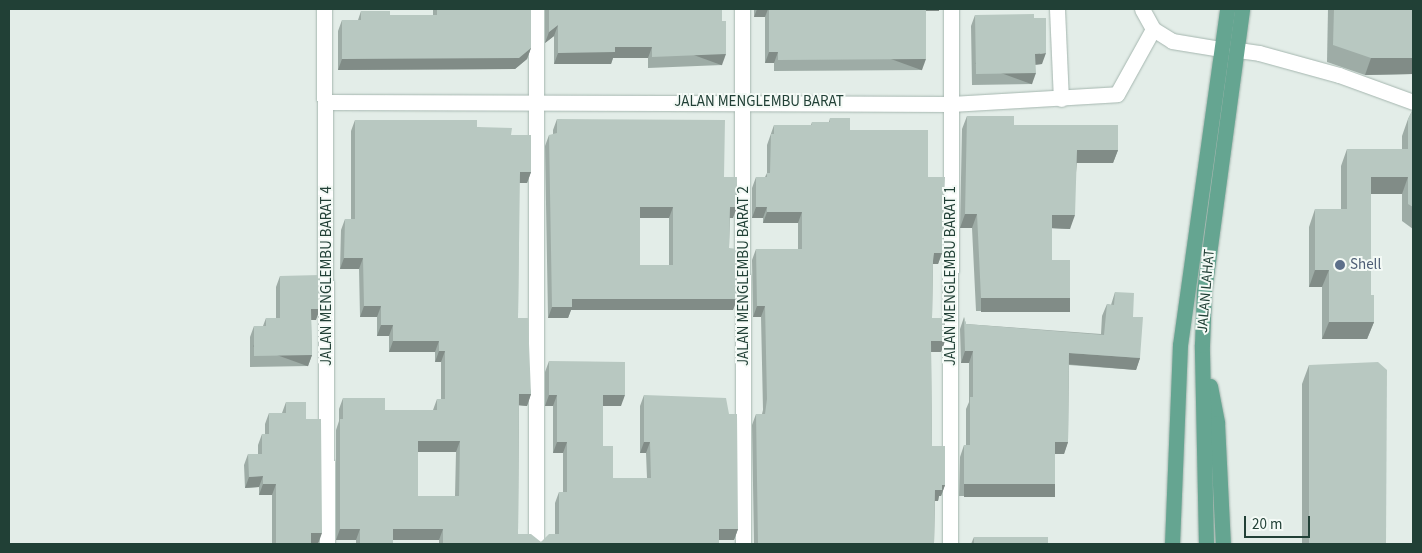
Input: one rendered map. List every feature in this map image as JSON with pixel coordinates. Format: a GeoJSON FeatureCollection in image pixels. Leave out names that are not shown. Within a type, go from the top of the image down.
{"type":"FeatureCollection","features":[{"type":"Feature","properties":{"kind":"main road","name":"JALAN LAHAT"},"geometry":{"type":"LineString","coordinates":[[1172,544],[1178,403],[1186,286],[1227,9]]}},
{"type":"Feature","properties":{"kind":"main road","name":"JALAN LAHAT"},"geometry":{"type":"LineString","coordinates":[[1206,544],[1202,345],[1204,292],[1242,9]]}},
{"type":"Feature","properties":{"kind":"main road"},"geometry":{"type":"LineString","coordinates":[[1221,49],[1237,50]]}},
{"type":"Feature","properties":{"kind":"main road"},"geometry":{"type":"LineString","coordinates":[[1202,345],[1217,423],[1223,544]]}},
{"type":"Feature","properties":{"kind":"main road"},"geometry":{"type":"LineString","coordinates":[[1178,403],[1182,544]]}},
{"type":"Feature","properties":{"kind":"street","name":"JALAN MENGLEMBU BARAT 4"},"geometry":{"type":"LineString","coordinates":[[324,9],[327,102],[327,544]]}},
{"type":"Feature","properties":{"kind":"street"},"geometry":{"type":"LineString","coordinates":[[536,9],[536,544]]}},
{"type":"Feature","properties":{"kind":"street","name":"JALAN MENGLEMBU BARAT 2"},"geometry":{"type":"LineString","coordinates":[[742,9],[744,102],[743,544]]}},
{"type":"Feature","properties":{"kind":"street","name":"JALAN MENGLEMBU BARAT 1"},"geometry":{"type":"LineString","coordinates":[[950,544],[951,9]]}},
{"type":"Feature","properties":{"kind":"street"},"geometry":{"type":"LineString","coordinates":[[1057,9],[1061,99]]}},
{"type":"Feature","properties":{"kind":"street"},"geometry":{"type":"LineString","coordinates":[[1142,9],[1153,29],[1172,41],[1221,49]]}},
{"type":"Feature","properties":{"kind":"street","name":"JALAN MENGLEMBU BARAT"},"geometry":{"type":"LineString","coordinates":[[327,102],[951,104],[1061,99],[1117,94],[1153,29]]}},
{"type":"Feature","properties":{"kind":"street"},"geometry":{"type":"LineString","coordinates":[[1237,50],[1259,52],[1339,75],[1413,102]]}},
{"type":"Feature","properties":{"kind":"building"},"geometry":{"type":"Polygon","coordinates":[[[437,9],[531,9],[531,48],[519,58],[342,59],[342,20],[361,20],[361,11],[390,11],[390,15],[437,15],[437,9]]]}},
{"type":"Feature","properties":{"kind":"building"},"geometry":{"type":"Polygon","coordinates":[[[549,9],[722,9],[722,21],[726,21],[726,54],[652,57],[652,47],[615,47],[615,52],[558,53],[558,25],[549,32],[549,9]]]}},
{"type":"Feature","properties":{"kind":"building"},"geometry":{"type":"Polygon","coordinates":[[[769,9],[926,9],[926,59],[778,60],[778,52],[769,52],[769,9]]]}},
{"type":"Feature","properties":{"kind":"building"},"geometry":{"type":"Polygon","coordinates":[[[1334,9],[1413,9],[1413,58],[1371,58],[1333,45],[1334,9]]]}},
{"type":"Feature","properties":{"kind":"building"},"geometry":{"type":"Polygon","coordinates":[[[1034,14],[1034,18],[1046,18],[1046,53],[1035,54],[1036,73],[976,74],[975,15],[1034,14]]]}},
{"type":"Feature","properties":{"kind":"building"},"geometry":{"type":"Polygon","coordinates":[[[1413,109],[1413,207],[1408,204],[1408,177],[1371,177],[1371,295],[1374,295],[1374,322],[1329,322],[1329,270],[1315,270],[1315,209],[1347,209],[1347,149],[1408,149],[1408,119],[1413,109]]]}},
{"type":"Feature","properties":{"kind":"building"},"geometry":{"type":"Polygon","coordinates":[[[967,116],[1014,116],[1014,125],[1118,125],[1118,150],[1077,150],[1075,215],[1052,215],[1052,260],[1070,260],[1070,298],[981,298],[977,214],[965,214],[967,116]]]}},
{"type":"Feature","properties":{"kind":"building"},"geometry":{"type":"Polygon","coordinates":[[[830,118],[850,118],[850,130],[928,130],[928,177],[945,177],[942,253],[934,253],[933,261],[932,318],[945,318],[945,341],[931,341],[932,446],[945,446],[945,485],[942,485],[942,490],[935,490],[934,544],[758,544],[756,414],[765,414],[767,399],[765,306],[757,306],[756,249],[802,249],[802,212],[767,212],[767,207],[756,207],[756,177],[767,177],[767,173],[770,173],[771,134],[774,134],[774,125],[812,125],[812,122],[830,122],[830,118]]]}},
{"type":"Feature","properties":{"kind":"building"},"geometry":{"type":"Polygon","coordinates":[[[557,119],[725,120],[724,177],[737,177],[737,207],[730,207],[729,248],[737,249],[737,299],[572,299],[572,307],[552,307],[549,135],[557,133],[557,119]],[[640,207],[640,265],[673,265],[673,207],[640,207]]]}},
{"type":"Feature","properties":{"kind":"building"},"geometry":{"type":"Polygon","coordinates":[[[355,120],[477,120],[477,127],[512,128],[511,135],[531,135],[531,172],[520,172],[518,318],[528,318],[531,394],[519,394],[518,534],[531,534],[541,542],[549,534],[559,534],[559,492],[567,492],[567,442],[557,442],[557,395],[549,395],[549,361],[625,362],[625,395],[603,395],[603,446],[613,446],[613,478],[651,478],[650,442],[644,442],[644,395],[726,398],[729,414],[737,414],[738,529],[719,529],[719,544],[443,544],[443,529],[393,529],[393,544],[360,544],[360,529],[340,529],[340,419],[343,419],[343,398],[385,398],[385,410],[437,410],[437,399],[445,399],[445,351],[439,351],[439,341],[393,341],[393,325],[381,325],[381,306],[364,306],[363,258],[344,258],[345,219],[355,219],[355,120]],[[418,441],[418,496],[459,496],[460,441],[418,441]]]}},
{"type":"Feature","properties":{"kind":"building"},"geometry":{"type":"Polygon","coordinates":[[[320,275],[320,309],[311,309],[312,355],[254,356],[254,326],[266,326],[266,318],[280,318],[280,276],[320,275]]]}},
{"type":"Feature","properties":{"kind":"building"},"geometry":{"type":"Polygon","coordinates":[[[1115,292],[1134,293],[1133,317],[1143,317],[1140,358],[1069,353],[1068,442],[1055,442],[1055,484],[964,484],[964,445],[970,445],[970,397],[973,397],[973,351],[965,351],[964,317],[966,324],[1104,335],[1107,304],[1114,305],[1115,292]]]}},
{"type":"Feature","properties":{"kind":"building"},"geometry":{"type":"Polygon","coordinates":[[[1378,362],[1387,370],[1386,544],[1309,544],[1309,365],[1378,362]]]}},
{"type":"Feature","properties":{"kind":"building"},"geometry":{"type":"Polygon","coordinates":[[[286,402],[306,402],[306,419],[321,419],[322,533],[311,533],[311,544],[276,544],[276,484],[263,484],[263,476],[249,477],[248,454],[262,454],[262,434],[269,434],[269,413],[286,413],[286,402]]]}},
{"type":"Feature","properties":{"kind":"building"},"geometry":{"type":"Polygon","coordinates":[[[974,537],[1048,537],[1048,544],[974,544],[974,537]]]}},
{"type":"Feature","properties":{"kind":"place","name":"Shell"},"geometry":{"type":"Point","coordinates":[1340,265]}}]}
